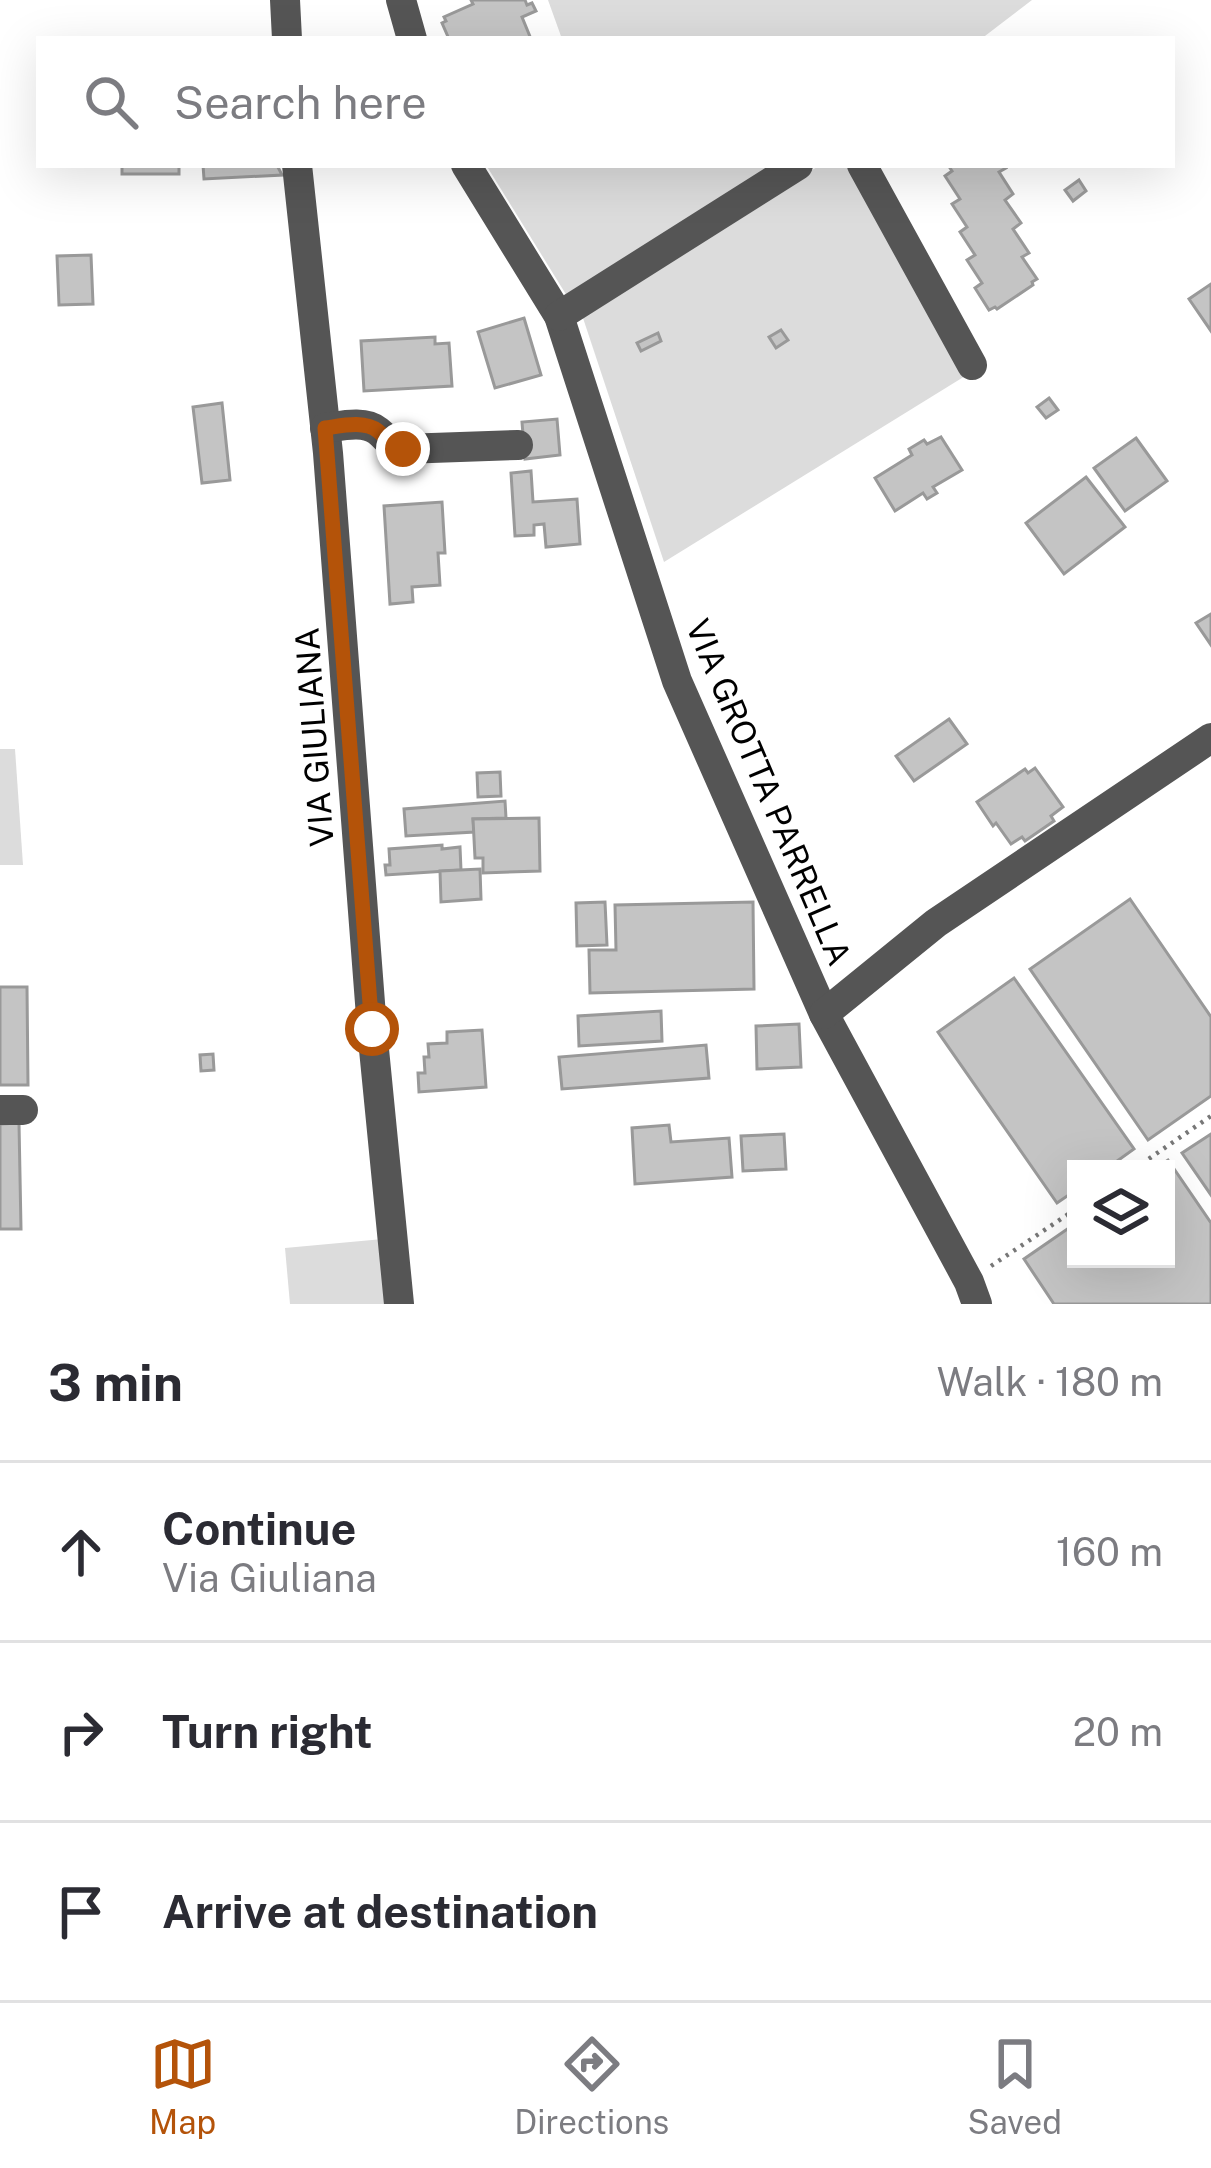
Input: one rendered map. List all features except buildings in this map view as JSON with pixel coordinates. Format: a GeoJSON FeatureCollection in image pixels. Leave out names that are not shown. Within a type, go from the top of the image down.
{"type":"FeatureCollection","features":[{"type":"Feature","properties":{"kind":"street"},"geometry":{"type":"LineString","coordinates":[[285,0],[287,36]]}},
{"type":"Feature","properties":{"kind":"street"},"geometry":{"type":"LineString","coordinates":[[401,0],[411,36]]}},
{"type":"Feature","properties":{"kind":"street","name":"VIA GIULIANA"},"geometry":{"type":"LineString","coordinates":[[296,168],[325,428],[372,1029],[399,1304]]}},
{"type":"Feature","properties":{"kind":"street","name":"VIA GROTTA PARRELLA"},"geometry":{"type":"LineString","coordinates":[[468,168],[559,316],[677,681],[824,1014],[973,1293]]}},
{"type":"Feature","properties":{"kind":"street"},"geometry":{"type":"LineString","coordinates":[[559,316],[793,168]]}},
{"type":"Feature","properties":{"kind":"street"},"geometry":{"type":"LineString","coordinates":[[864,168],[972,365]]}},
{"type":"Feature","properties":{"kind":"street"},"geometry":{"type":"LineString","coordinates":[[325,428],[360,424],[376,429],[389,444],[403,449],[518,445]]}},
{"type":"Feature","properties":{"kind":"street"},"geometry":{"type":"LineString","coordinates":[[824,1014],[936,923],[1211,738]]}},
{"type":"Feature","properties":{"kind":"path"},"geometry":{"type":"LineString","coordinates":[[1147,1160],[1211,1116]]}},
{"type":"Feature","properties":{"kind":"path"},"geometry":{"type":"LineString","coordinates":[[973,1293],[1067,1216]]}},
{"type":"Feature","properties":{"kind":"shaded area"},"geometry":{"type":"Polygon","coordinates":[[[548,0],[1032,0],[985,36],[561,36],[548,0]]]}},
{"type":"Feature","properties":{"kind":"shaded area"},"geometry":{"type":"Polygon","coordinates":[[[488,168],[769,168],[567,296],[488,168]]]}},
{"type":"Feature","properties":{"kind":"shaded area"},"geometry":{"type":"Polygon","coordinates":[[[815,168],[852,168],[970,373],[664,562],[583,318],[815,168]]]}},
{"type":"Feature","properties":{"kind":"shaded area"},"geometry":{"type":"Polygon","coordinates":[[[0,749],[15,749],[23,865],[0,865],[0,749]]]}},
{"type":"Feature","properties":{"kind":"shaded area"},"geometry":{"type":"Polygon","coordinates":[[[383,1239],[389,1304],[290,1304],[285,1248],[383,1239]]]}},
{"type":"Feature","properties":{"kind":"route"},"geometry":{"type":"LineString","coordinates":[[372,1029],[325,428],[360,424],[376,429],[389,444],[403,449]]}}]}
